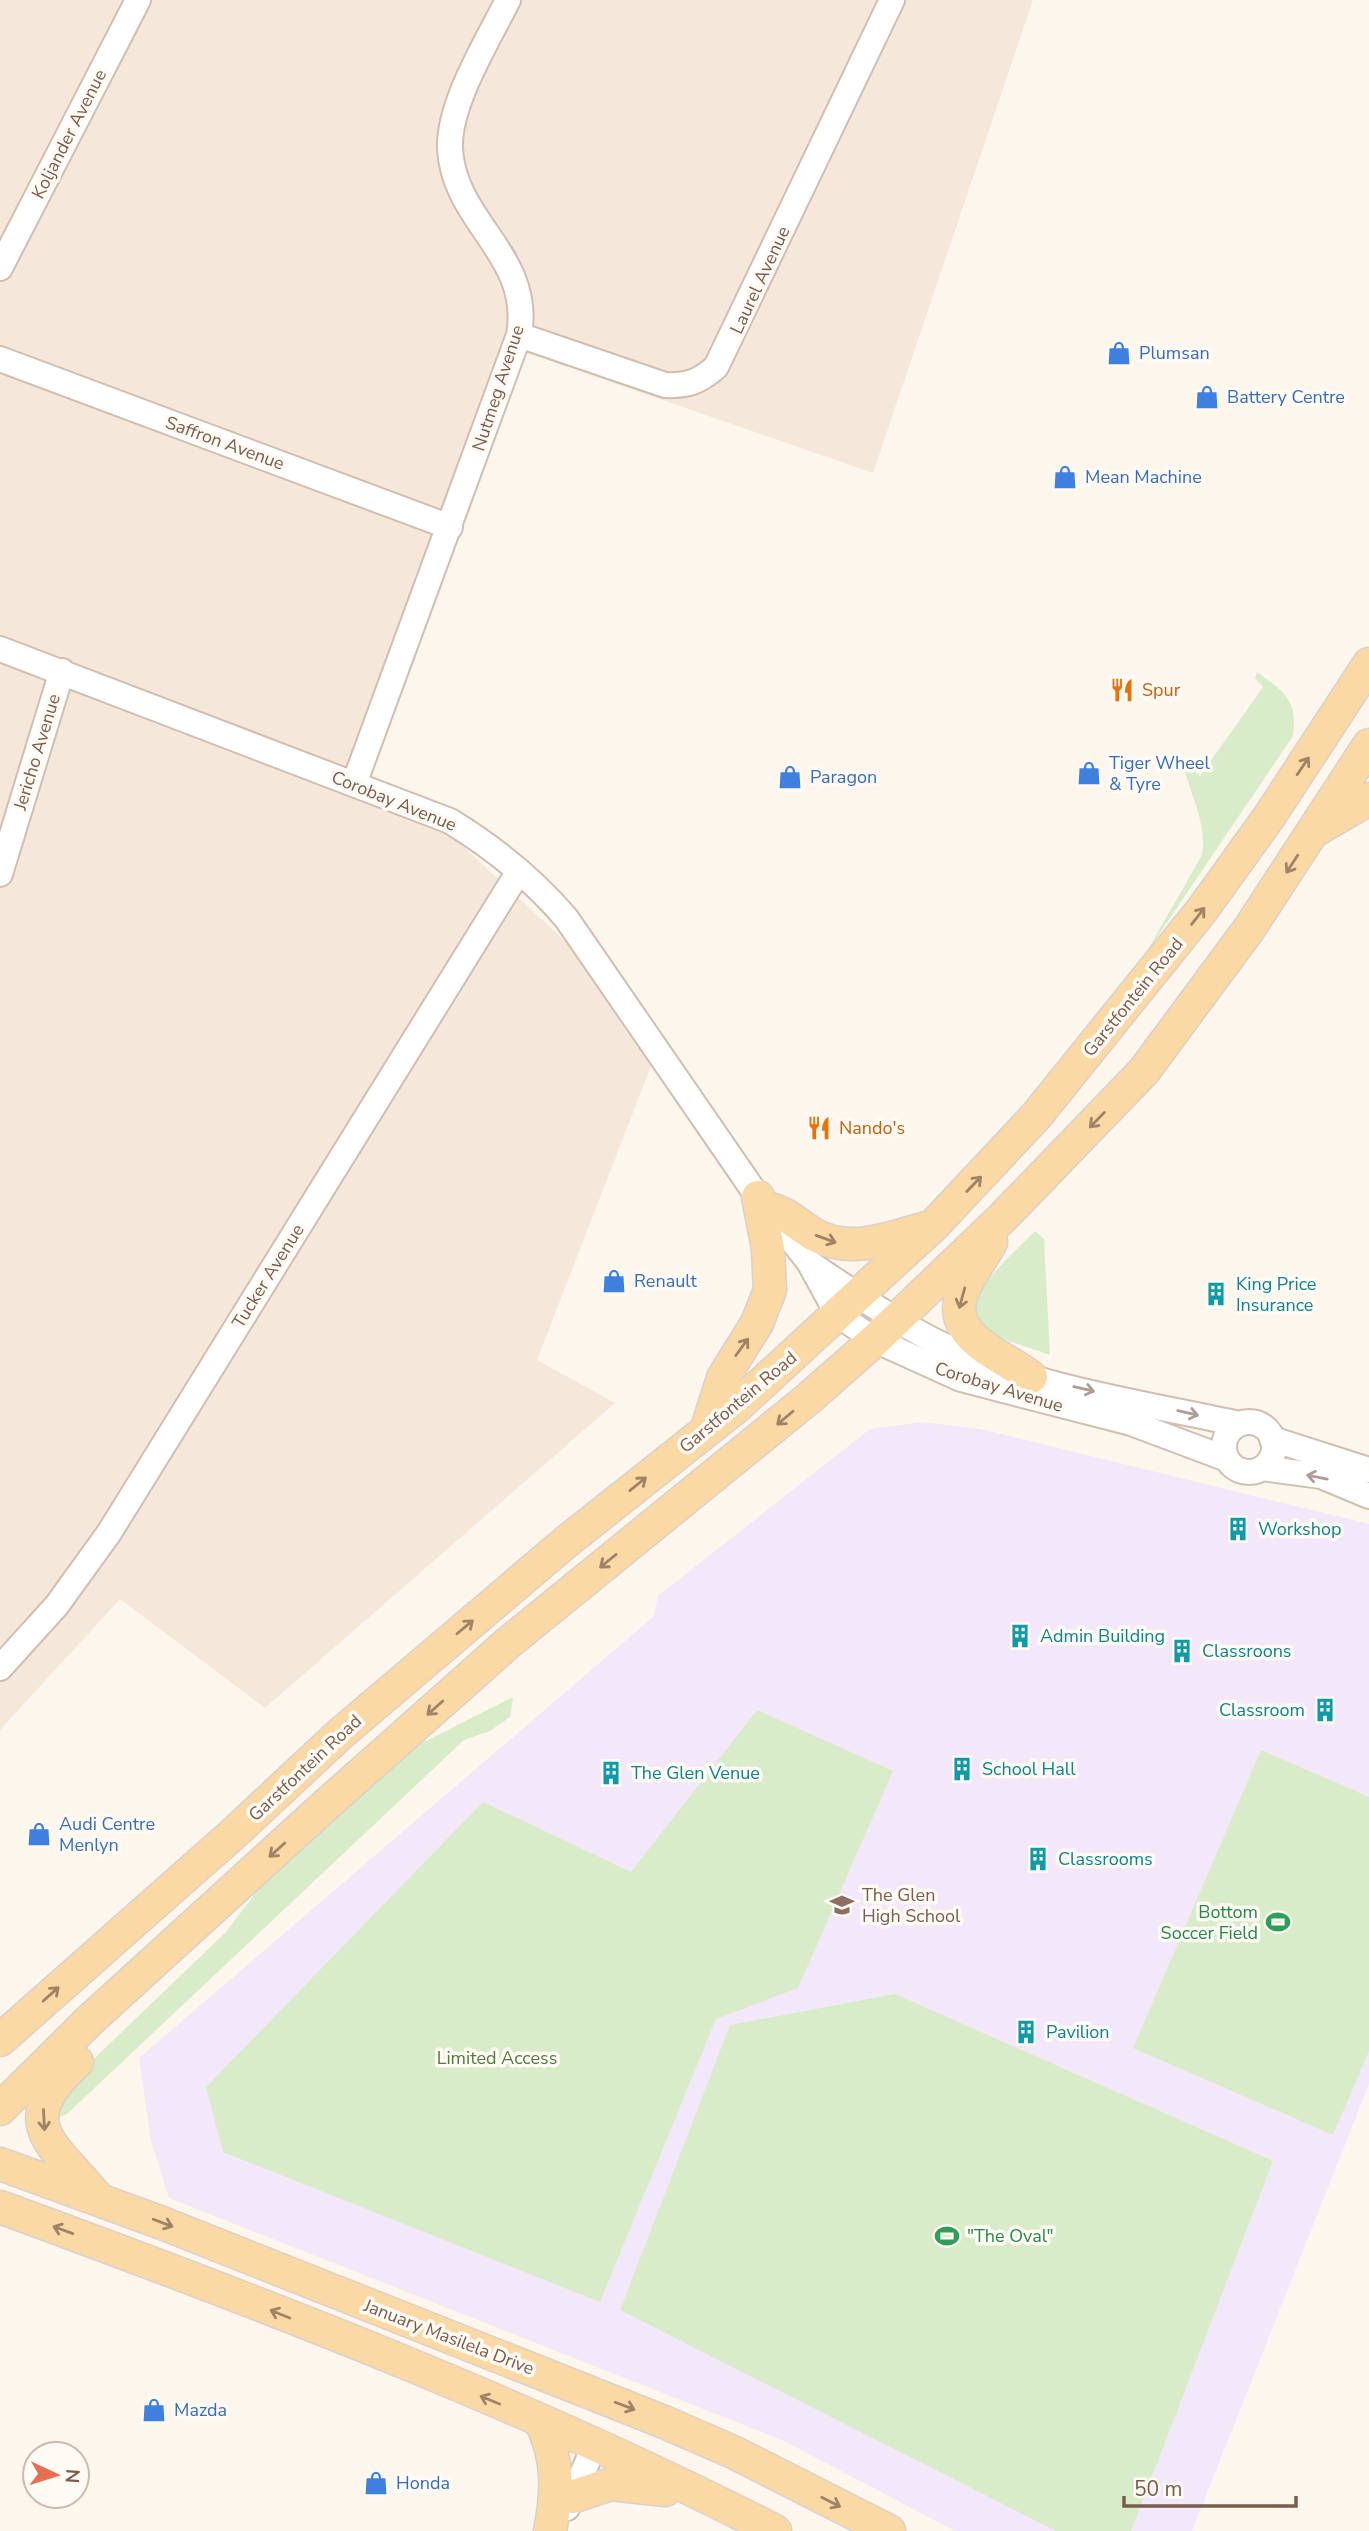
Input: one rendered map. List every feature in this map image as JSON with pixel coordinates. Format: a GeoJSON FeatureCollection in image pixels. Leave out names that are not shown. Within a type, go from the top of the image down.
{"type":"FeatureCollection","features":[{"type":"Feature","properties":{"kind":"main road","name":"Garstfontein Road"},"geometry":{"type":"LineString","coordinates":[[0,2039],[417,1667],[566,1542],[706,1432],[934,1226],[1037,1115],[1202,910],[1269,817],[1369,664]]}},
{"type":"Feature","properties":{"kind":"main road"},"geometry":{"type":"LineString","coordinates":[[0,2109],[90,2020],[508,1643],[770,1431],[885,1330],[1004,1216],[1144,1071],[1249,929],[1369,745]]}},
{"type":"Feature","properties":{"kind":"main road"},"geometry":{"type":"LineString","coordinates":[[1312,832],[1369,799]]}},
{"type":"Feature","properties":{"kind":"main road"},"geometry":{"type":"LineString","coordinates":[[762,1202],[790,1215],[812,1233],[841,1243],[876,1242],[934,1226]]}},
{"type":"Feature","properties":{"kind":"main road"},"geometry":{"type":"LineString","coordinates":[[706,1432],[723,1378],[757,1323],[770,1290],[762,1202]]}},
{"type":"Feature","properties":{"kind":"main road"},"geometry":{"type":"LineString","coordinates":[[1004,1216],[962,1292],[960,1317],[974,1340],[1031,1377]]}},
{"type":"Feature","properties":{"kind":"main road"},"geometry":{"type":"LineString","coordinates":[[90,2020],[87,2051],[51,2089],[42,2119],[52,2149],[99,2200]]}},
{"type":"Feature","properties":{"kind":"main road","name":"January Masilela Drive"},"geometry":{"type":"LineString","coordinates":[[0,2164],[99,2200],[703,2438],[889,2531]]}},
{"type":"Feature","properties":{"kind":"main road"},"geometry":{"type":"LineString","coordinates":[[0,2207],[173,2270],[540,2420],[775,2531]]}},
{"type":"Feature","properties":{"kind":"main road"},"geometry":{"type":"LineString","coordinates":[[458,2341],[582,2408],[593,2425],[594,2447]]}},
{"type":"Feature","properties":{"kind":"main road"},"geometry":{"type":"LineString","coordinates":[[540,2420],[555,2455],[557,2477],[550,2531]]}},
{"type":"Feature","properties":{"kind":"main road"},"geometry":{"type":"LineString","coordinates":[[572,2497],[611,2484],[691,2490]]}},
{"type":"Feature","properties":{"kind":"street","name":"Koljander Avenue"},"geometry":{"type":"LineString","coordinates":[[0,268],[138,0]]}},
{"type":"Feature","properties":{"kind":"street","name":"Nutmeg Avenue"},"geometry":{"type":"LineString","coordinates":[[354,784],[519,335],[522,318],[518,286],[462,194],[453,171],[450,148],[452,128],[466,87],[508,0]]}},
{"type":"Feature","properties":{"kind":"street","name":"Laurel Avenue"},"geometry":{"type":"LineString","coordinates":[[519,335],[665,384],[684,386],[701,380],[716,367],[892,0]]}},
{"type":"Feature","properties":{"kind":"street","name":"Saffron Avenue"},"geometry":{"type":"LineString","coordinates":[[0,359],[450,527]]}},
{"type":"Feature","properties":{"kind":"street","name":"Corobay Avenue"},"geometry":{"type":"LineString","coordinates":[[0,649],[450,821],[482,840],[519,871],[566,918],[762,1202],[848,1306],[961,1379],[1131,1423],[1227,1459],[1231,1465],[1247,1472],[1262,1468],[1321,1476],[1369,1496]]}},
{"type":"Feature","properties":{"kind":"street","name":"Jericho Avenue"},"geometry":{"type":"LineString","coordinates":[[0,874],[62,671]]}},
{"type":"Feature","properties":{"kind":"street","name":"Tucker Avenue"},"geometry":{"type":"LineString","coordinates":[[0,1668],[57,1605],[109,1533],[519,871]]}},
{"type":"Feature","properties":{"kind":"street","name":"Corobay Avenue"},"geometry":{"type":"LineString","coordinates":[[885,1330],[1031,1377],[1238,1424],[1247,1422],[1262,1426],[1272,1439],[1369,1470]]}},
{"type":"Feature","properties":{"kind":"street"},"geometry":{"type":"LineString","coordinates":[[1227,1459],[1224,1443],[1227,1435],[1238,1424]]}},
{"type":"Feature","properties":{"kind":"street"},"geometry":{"type":"LineString","coordinates":[[1262,1468],[1272,1455],[1272,1439]]}},
{"type":"Feature","properties":{"kind":"street"},"geometry":{"type":"LineString","coordinates":[[557,2531],[594,2447]]}},
{"type":"Feature","properties":{"kind":"shaded area"},"geometry":{"type":"Polygon","coordinates":[[[0,0],[1033,0],[873,473],[516,349],[340,784],[0,653],[0,0]]]}},
{"type":"Feature","properties":{"kind":"shaded area"},"geometry":{"type":"Polygon","coordinates":[[[0,664],[453,837],[565,941],[651,1066],[537,1360],[615,1403],[265,1708],[120,1599],[0,1730],[0,664]]]}},
{"type":"Feature","properties":{"kind":"shaded area","name":"The Glen High School"},"geometry":{"type":"Polygon","coordinates":[[[923,1422],[980,1429],[1369,1524],[1369,2084],[1192,2531],[955,2531],[784,2441],[169,2198],[151,2141],[139,2058],[653,1617],[658,1596],[870,1429],[923,1422]]]}},
{"type":"Feature","properties":{"kind":"green space"},"geometry":{"type":"Polygon","coordinates":[[[1257,672],[1282,691],[1291,705],[1293,736],[1143,958],[1202,855],[1201,822],[1184,769],[1188,764],[1200,776],[1263,687],[1255,678],[1257,672]]]}},
{"type":"Feature","properties":{"kind":"green space"},"geometry":{"type":"Polygon","coordinates":[[[1035,1231],[1044,1239],[1050,1355],[994,1334],[981,1322],[977,1309],[980,1295],[988,1281],[1035,1231]]]}},
{"type":"Feature","properties":{"kind":"green space"},"geometry":{"type":"Polygon","coordinates":[[[513,1697],[510,1717],[490,1731],[464,1740],[67,2114],[53,2120],[53,2098],[226,1932],[263,1883],[412,1748],[513,1697]]]}},
{"type":"Feature","properties":{"kind":"green space","name":"Limited Access"},"geometry":{"type":"Polygon","coordinates":[[[757,1710],[893,1771],[798,1988],[716,2019],[600,2302],[223,2152],[206,2087],[483,1802],[631,1872],[757,1710]]]}},
{"type":"Feature","properties":{"kind":"green space","name":"Bottom Soccer Field"},"geometry":{"type":"Polygon","coordinates":[[[1261,1750],[1369,1797],[1369,2051],[1333,2135],[1133,2048],[1261,1750]]]}},
{"type":"Feature","properties":{"kind":"green space","name":"\"The Oval\""},"geometry":{"type":"Polygon","coordinates":[[[895,1994],[1273,2161],[1131,2531],[1056,2531],[620,2310],[730,2025],[895,1994]]]}},
{"type":"Feature","properties":{"kind":"place","name":"Plumsan"},"geometry":{"type":"Point","coordinates":[1119,353]}},
{"type":"Feature","properties":{"kind":"place","name":"Battery Centre"},"geometry":{"type":"Point","coordinates":[1207,397]}},
{"type":"Feature","properties":{"kind":"place","name":"Mean Machine"},"geometry":{"type":"Point","coordinates":[1065,477]}},
{"type":"Feature","properties":{"kind":"place","name":"Spur"},"geometry":{"type":"Point","coordinates":[1122,690]}},
{"type":"Feature","properties":{"kind":"place","name":"Tiger Wheel & Tyre"},"geometry":{"type":"Point","coordinates":[1089,773]}},
{"type":"Feature","properties":{"kind":"place","name":"Paragon"},"geometry":{"type":"Point","coordinates":[790,777]}},
{"type":"Feature","properties":{"kind":"place","name":"Nando's"},"geometry":{"type":"Point","coordinates":[819,1128]}},
{"type":"Feature","properties":{"kind":"place","name":"Renault"},"geometry":{"type":"Point","coordinates":[614,1281]}},
{"type":"Feature","properties":{"kind":"place","name":"King Price Insurance"},"geometry":{"type":"Point","coordinates":[1216,1294]}},
{"type":"Feature","properties":{"kind":"place","name":"Workshop"},"geometry":{"type":"Point","coordinates":[1238,1529]}},
{"type":"Feature","properties":{"kind":"place","name":"Admin Building"},"geometry":{"type":"Point","coordinates":[1020,1636]}},
{"type":"Feature","properties":{"kind":"place","name":"Classroons"},"geometry":{"type":"Point","coordinates":[1182,1651]}},
{"type":"Feature","properties":{"kind":"place","name":"Classroom"},"geometry":{"type":"Point","coordinates":[1325,1710]}},
{"type":"Feature","properties":{"kind":"place","name":"School Hall"},"geometry":{"type":"Point","coordinates":[962,1769]}},
{"type":"Feature","properties":{"kind":"place","name":"The Glen Venue"},"geometry":{"type":"Point","coordinates":[611,1773]}},
{"type":"Feature","properties":{"kind":"place","name":"Audi Centre Menlyn"},"geometry":{"type":"Point","coordinates":[39,1834]}},
{"type":"Feature","properties":{"kind":"place","name":"Classrooms"},"geometry":{"type":"Point","coordinates":[1038,1859]}},
{"type":"Feature","properties":{"kind":"place","name":"The Glen High School"},"geometry":{"type":"Point","coordinates":[842,1905]}},
{"type":"Feature","properties":{"kind":"place","name":"Bottom Soccer Field"},"geometry":{"type":"Point","coordinates":[1278,1922]}},
{"type":"Feature","properties":{"kind":"place","name":"Pavilion"},"geometry":{"type":"Point","coordinates":[1026,2032]}},
{"type":"Feature","properties":{"kind":"place","name":"\"The Oval\""},"geometry":{"type":"Point","coordinates":[947,2236]}},
{"type":"Feature","properties":{"kind":"place","name":"Mazda"},"geometry":{"type":"Point","coordinates":[154,2410]}},
{"type":"Feature","properties":{"kind":"place","name":"Honda"},"geometry":{"type":"Point","coordinates":[376,2483]}}]}
